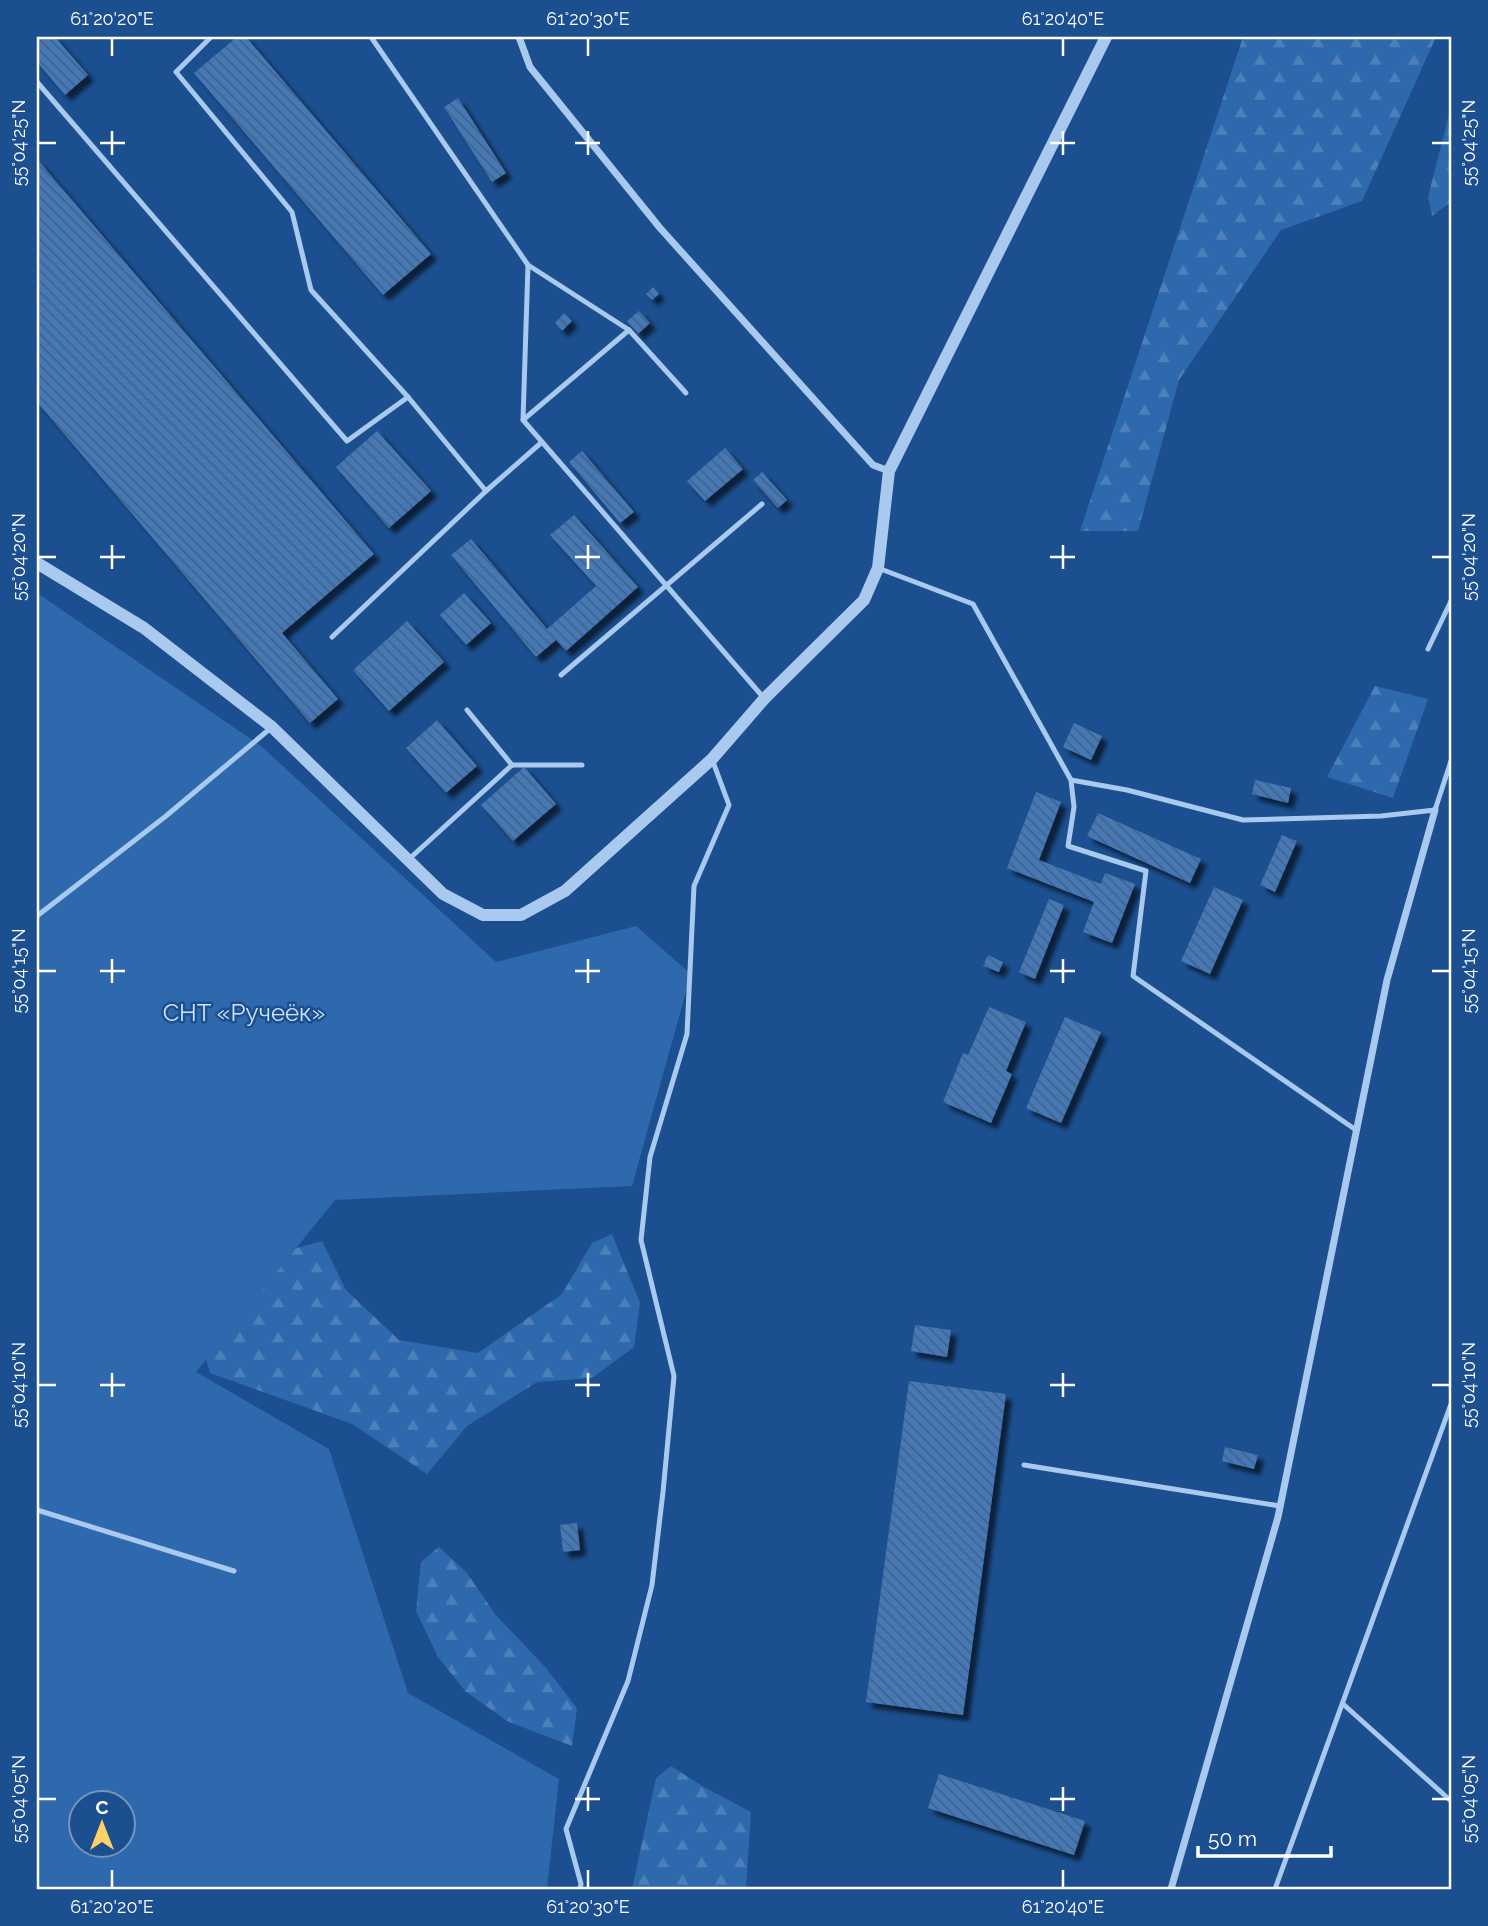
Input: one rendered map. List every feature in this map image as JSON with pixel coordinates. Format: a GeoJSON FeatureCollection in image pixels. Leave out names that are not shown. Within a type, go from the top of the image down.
{"type":"FeatureCollection","features":[{"type":"Feature","properties":{"kind":"street"},"geometry":{"type":"LineString","coordinates":[[519,37],[530,67],[660,228],[873,465],[889,471]]}},
{"type":"Feature","properties":{"kind":"street"},"geometry":{"type":"LineString","coordinates":[[37,563],[144,628],[272,727],[443,894],[483,915],[521,915],[565,891],[712,759],[765,698],[864,600],[878,568],[889,471],[1106,37]]}},
{"type":"Feature","properties":{"kind":"street"},"geometry":{"type":"LineString","coordinates":[[1171,1889],[1280,1506],[1387,980],[1435,810]]}},
{"type":"Feature","properties":{"kind":"lane"},"geometry":{"type":"LineString","coordinates":[[211,37],[176,72],[292,212],[310,290],[408,397],[486,491]]}},
{"type":"Feature","properties":{"kind":"lane"},"geometry":{"type":"LineString","coordinates":[[371,37],[528,265],[629,330],[686,393]]}},
{"type":"Feature","properties":{"kind":"lane"},"geometry":{"type":"LineString","coordinates":[[37,82],[347,441],[408,397]]}},
{"type":"Feature","properties":{"kind":"lane"},"geometry":{"type":"LineString","coordinates":[[528,265],[523,420],[765,698]]}},
{"type":"Feature","properties":{"kind":"lane"},"geometry":{"type":"LineString","coordinates":[[523,420],[629,330]]}},
{"type":"Feature","properties":{"kind":"lane"},"geometry":{"type":"LineString","coordinates":[[332,637],[486,491],[542,442]]}},
{"type":"Feature","properties":{"kind":"lane"},"geometry":{"type":"LineString","coordinates":[[561,675],[762,504]]}},
{"type":"Feature","properties":{"kind":"lane"},"geometry":{"type":"LineString","coordinates":[[878,568],[974,604],[1071,780],[1074,807],[1068,846],[1146,871],[1133,976],[1356,1130]]}},
{"type":"Feature","properties":{"kind":"lane"},"geometry":{"type":"LineString","coordinates":[[1428,649],[1451,601]]}},
{"type":"Feature","properties":{"kind":"lane"},"geometry":{"type":"LineString","coordinates":[[467,710],[512,765]]}},
{"type":"Feature","properties":{"kind":"lane"},"geometry":{"type":"LineString","coordinates":[[37,916],[166,816],[272,727]]}},
{"type":"Feature","properties":{"kind":"lane"},"geometry":{"type":"LineString","coordinates":[[580,1889],[581,1884],[566,1829],[628,1681],[652,1586],[663,1492],[674,1377],[641,1240],[650,1157],[687,1034],[694,886],[729,805],[712,759]]}},
{"type":"Feature","properties":{"kind":"lane"},"geometry":{"type":"LineString","coordinates":[[1071,780],[1127,790],[1243,820],[1381,816],[1435,810],[1451,761]]}},
{"type":"Feature","properties":{"kind":"lane"},"geometry":{"type":"LineString","coordinates":[[408,860],[512,765],[582,765]]}},
{"type":"Feature","properties":{"kind":"lane"},"geometry":{"type":"LineString","coordinates":[[1275,1889],[1451,1404]]}},
{"type":"Feature","properties":{"kind":"lane"},"geometry":{"type":"LineString","coordinates":[[1024,1465],[1280,1506]]}},
{"type":"Feature","properties":{"kind":"lane"},"geometry":{"type":"LineString","coordinates":[[37,1510],[234,1571]]}},
{"type":"Feature","properties":{"kind":"lane"},"geometry":{"type":"LineString","coordinates":[[1343,1704],[1451,1801]]}},
{"type":"Feature","properties":{"kind":"green space"},"geometry":{"type":"Polygon","coordinates":[[[1243,37],[1436,37],[1362,201],[1281,230],[1179,380],[1138,531],[1080,531],[1243,37]]]}},
{"type":"Feature","properties":{"kind":"green space"},"geometry":{"type":"Polygon","coordinates":[[[1451,107],[1451,202],[1432,216],[1428,197],[1451,107]]]}},
{"type":"Feature","properties":{"kind":"green space","name":"СНТ «Ручеёк»"},"geometry":{"type":"Polygon","coordinates":[[[37,593],[261,746],[496,962],[636,926],[691,974],[632,1186],[335,1200],[196,1372],[329,1449],[408,1693],[559,1779],[547,1889],[37,1889],[37,593]]]}},
{"type":"Feature","properties":{"kind":"green space"},"geometry":{"type":"Polygon","coordinates":[[[1375,686],[1428,699],[1393,798],[1327,777],[1375,686]]]}},
{"type":"Feature","properties":{"kind":"green space"},"geometry":{"type":"Polygon","coordinates":[[[612,1234],[640,1303],[634,1347],[592,1378],[537,1382],[467,1426],[427,1474],[352,1424],[210,1373],[199,1332],[271,1255],[322,1241],[346,1290],[399,1340],[478,1353],[562,1294],[592,1243],[612,1234]]]}},
{"type":"Feature","properties":{"kind":"green space"},"geometry":{"type":"Polygon","coordinates":[[[439,1547],[467,1573],[495,1614],[546,1668],[577,1708],[572,1746],[507,1721],[465,1691],[438,1657],[416,1611],[421,1562],[439,1547]]]}},
{"type":"Feature","properties":{"kind":"green space"},"geometry":{"type":"Polygon","coordinates":[[[671,1766],[751,1812],[746,1889],[632,1889],[656,1778],[671,1766]]]}},
{"type":"Feature","properties":{"kind":"building"},"geometry":{"type":"Polygon","coordinates":[[[39,37],[55,37],[88,75],[65,95],[37,62],[39,37]]]}},
{"type":"Feature","properties":{"kind":"building"},"geometry":{"type":"Polygon","coordinates":[[[237,37],[246,37],[431,254],[383,295],[194,73],[237,37]]]}},
{"type":"Feature","properties":{"kind":"building"},"geometry":{"type":"Polygon","coordinates":[[[458,98],[506,173],[492,182],[444,107],[458,98]]]}},
{"type":"Feature","properties":{"kind":"building"},"geometry":{"type":"Polygon","coordinates":[[[37,159],[374,554],[282,633],[338,699],[310,723],[37,402],[37,159]]]}},
{"type":"Feature","properties":{"kind":"building"},"geometry":{"type":"Polygon","coordinates":[[[653,287],[659,294],[652,300],[646,294],[653,287]]]}},
{"type":"Feature","properties":{"kind":"building"},"geometry":{"type":"Polygon","coordinates":[[[639,311],[650,323],[638,334],[627,321],[639,311]]]}},
{"type":"Feature","properties":{"kind":"building"},"geometry":{"type":"Polygon","coordinates":[[[564,313],[572,321],[562,331],[555,323],[564,313]]]}},
{"type":"Feature","properties":{"kind":"building"},"geometry":{"type":"Polygon","coordinates":[[[377,431],[431,491],[389,528],[336,467],[377,431]]]}},
{"type":"Feature","properties":{"kind":"building"},"geometry":{"type":"Polygon","coordinates":[[[725,448],[743,469],[705,501],[687,481],[725,448]]]}},
{"type":"Feature","properties":{"kind":"building"},"geometry":{"type":"Polygon","coordinates":[[[582,451],[634,512],[620,523],[569,462],[582,451]]]}},
{"type":"Feature","properties":{"kind":"building"},"geometry":{"type":"Polygon","coordinates":[[[762,472],[787,500],[778,508],[753,480],[762,472]]]}},
{"type":"Feature","properties":{"kind":"building"},"geometry":{"type":"Polygon","coordinates":[[[574,515],[638,587],[566,651],[556,640],[536,657],[451,555],[471,539],[547,629],[596,586],[550,535],[574,515]]]}},
{"type":"Feature","properties":{"kind":"building"},"geometry":{"type":"Polygon","coordinates":[[[464,593],[491,623],[466,645],[440,615],[464,593]]]}},
{"type":"Feature","properties":{"kind":"building"},"geometry":{"type":"Polygon","coordinates":[[[407,621],[444,662],[389,711],[353,670],[407,621]]]}},
{"type":"Feature","properties":{"kind":"building"},"geometry":{"type":"Polygon","coordinates":[[[437,720],[477,766],[446,793],[406,748],[437,720]]]}},
{"type":"Feature","properties":{"kind":"building"},"geometry":{"type":"Polygon","coordinates":[[[1074,723],[1102,736],[1091,760],[1063,747],[1074,723]]]}},
{"type":"Feature","properties":{"kind":"building"},"geometry":{"type":"Polygon","coordinates":[[[524,767],[556,804],[513,841],[481,805],[524,767]]]}},
{"type":"Feature","properties":{"kind":"building"},"geometry":{"type":"Polygon","coordinates":[[[1255,780],[1291,788],[1288,803],[1252,794],[1255,780]]]}},
{"type":"Feature","properties":{"kind":"building"},"geometry":{"type":"Polygon","coordinates":[[[1036,792],[1061,802],[1039,860],[1101,884],[1105,873],[1135,884],[1112,943],[1083,932],[1094,902],[1007,868],[1036,792]]]}},
{"type":"Feature","properties":{"kind":"building"},"geometry":{"type":"Polygon","coordinates":[[[1098,813],[1201,859],[1190,883],[1087,836],[1098,813]]]}},
{"type":"Feature","properties":{"kind":"building"},"geometry":{"type":"Polygon","coordinates":[[[1282,835],[1297,841],[1275,892],[1260,885],[1282,835]]]}},
{"type":"Feature","properties":{"kind":"building"},"geometry":{"type":"Polygon","coordinates":[[[1214,887],[1243,900],[1210,974],[1181,961],[1214,887]]]}},
{"type":"Feature","properties":{"kind":"building"},"geometry":{"type":"Polygon","coordinates":[[[1049,899],[1064,905],[1035,979],[1019,972],[1049,899]]]}},
{"type":"Feature","properties":{"kind":"building"},"geometry":{"type":"Polygon","coordinates":[[[988,955],[1003,962],[999,972],[983,966],[988,955]]]}},
{"type":"Feature","properties":{"kind":"building"},"geometry":{"type":"Polygon","coordinates":[[[989,1007],[1026,1022],[1006,1071],[1012,1074],[991,1123],[943,1102],[963,1053],[968,1055],[989,1007]]]}},
{"type":"Feature","properties":{"kind":"building"},"geometry":{"type":"Polygon","coordinates":[[[1065,1017],[1101,1032],[1061,1123],[1026,1108],[1065,1017]]]}},
{"type":"Feature","properties":{"kind":"building"},"geometry":{"type":"Polygon","coordinates":[[[915,1325],[951,1330],[947,1357],[911,1351],[915,1325]]]}},
{"type":"Feature","properties":{"kind":"building"},"geometry":{"type":"Polygon","coordinates":[[[909,1381],[1006,1394],[963,1715],[866,1702],[909,1381]]]}},
{"type":"Feature","properties":{"kind":"building"},"geometry":{"type":"Polygon","coordinates":[[[1225,1447],[1258,1455],[1254,1469],[1222,1461],[1225,1447]]]}},
{"type":"Feature","properties":{"kind":"building"},"geometry":{"type":"Polygon","coordinates":[[[577,1523],[580,1550],[563,1552],[560,1525],[577,1523]]]}},
{"type":"Feature","properties":{"kind":"building"},"geometry":{"type":"Polygon","coordinates":[[[939,1774],[1085,1821],[1074,1855],[928,1808],[939,1774]]]}}]}
